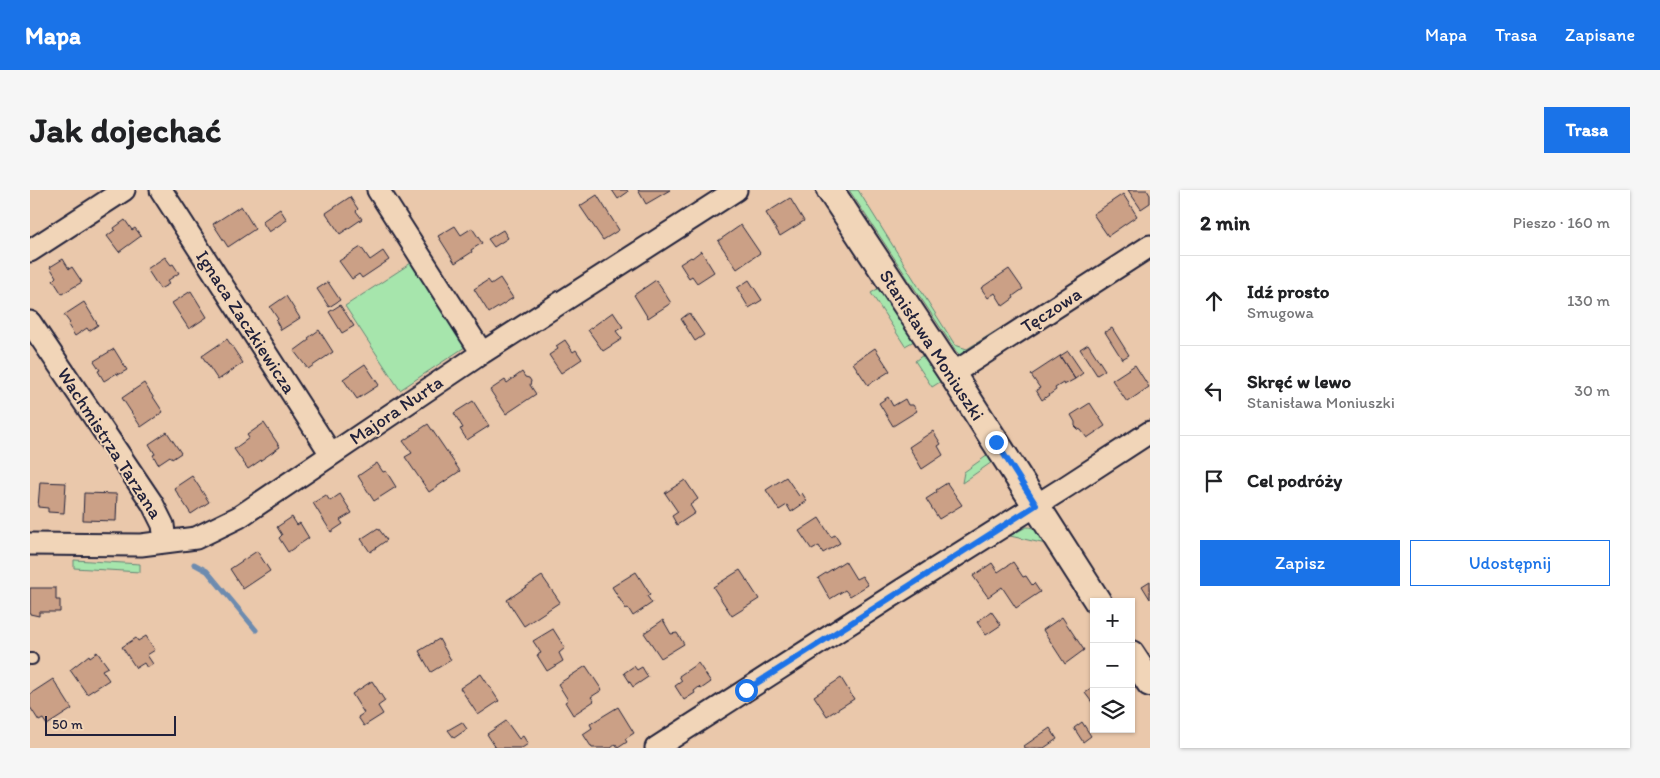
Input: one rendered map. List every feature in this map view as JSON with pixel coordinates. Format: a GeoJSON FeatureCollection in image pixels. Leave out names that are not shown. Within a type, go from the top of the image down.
{"type":"FeatureCollection","features":[{"type":"Feature","properties":{"kind":"street"},"geometry":{"type":"LineString","coordinates":[[30,252],[124,190]]}},
{"type":"Feature","properties":{"kind":"street","name":"Ignaca Zaczkiewicza"},"geometry":{"type":"LineString","coordinates":[[161,190],[331,454]]}},
{"type":"Feature","properties":{"kind":"street"},"geometry":{"type":"LineString","coordinates":[[378,190],[482,353]]}},
{"type":"Feature","properties":{"kind":"street","name":"Majora Nurta"},"geometry":{"type":"LineString","coordinates":[[30,544],[141,545],[196,538],[239,517],[482,353],[736,190]]}},
{"type":"Feature","properties":{"kind":"street","name":"Stanisława Moniuszki"},"geometry":{"type":"LineString","coordinates":[[830,190],[952,374],[1095,598]]}},
{"type":"Feature","properties":{"kind":"street","name":"Tęczowa"},"geometry":{"type":"LineString","coordinates":[[952,374],[1150,246]]}},
{"type":"Feature","properties":{"kind":"street","name":"Wachmistrza Tarzana"},"geometry":{"type":"LineString","coordinates":[[30,322],[152,503],[163,525],[165,542]]}},
{"type":"Feature","properties":{"kind":"street"},"geometry":{"type":"LineString","coordinates":[[656,748],[1150,432]]}},
{"type":"Feature","properties":{"kind":"street"},"geometry":{"type":"LineString","coordinates":[[1135,660],[1150,683]]}},
{"type":"Feature","properties":{"kind":"green space"},"geometry":{"type":"Polygon","coordinates":[[[849,190],[858,190],[955,345],[967,349],[1004,326],[1006,330],[961,355],[958,354],[849,190]]]}},
{"type":"Feature","properties":{"kind":"green space"},"geometry":{"type":"Polygon","coordinates":[[[411,263],[465,347],[400,390],[345,306],[411,263]]]}},
{"type":"Feature","properties":{"kind":"green space"},"geometry":{"type":"Polygon","coordinates":[[[879,288],[914,341],[905,346],[871,293],[879,288]]]}},
{"type":"Feature","properties":{"kind":"green space"},"geometry":{"type":"Polygon","coordinates":[[[923,355],[940,382],[932,387],[915,361],[923,355]]]}},
{"type":"Feature","properties":{"kind":"green space"},"geometry":{"type":"Polygon","coordinates":[[[988,455],[992,462],[962,483],[964,472],[988,455]]]}},
{"type":"Feature","properties":{"kind":"green space"},"geometry":{"type":"Polygon","coordinates":[[[1026,527],[1036,530],[1046,544],[1010,536],[1026,527]]]}},
{"type":"Feature","properties":{"kind":"green space"},"geometry":{"type":"Polygon","coordinates":[[[74,560],[140,564],[140,572],[74,568],[74,560]]]}},
{"type":"Feature","properties":{"kind":"building"},"geometry":{"type":"Polygon","coordinates":[[[612,190],[627,190],[628,192],[618,199],[612,190]]]}},
{"type":"Feature","properties":{"kind":"building"},"geometry":{"type":"Polygon","coordinates":[[[638,190],[670,190],[646,204],[638,190]]]}},
{"type":"Feature","properties":{"kind":"building"},"geometry":{"type":"Polygon","coordinates":[[[1128,190],[1147,190],[1150,195],[1150,203],[1141,209],[1128,190]]]}},
{"type":"Feature","properties":{"kind":"building"},"geometry":{"type":"Polygon","coordinates":[[[1123,194],[1137,216],[1108,236],[1093,214],[1123,194]]]}},
{"type":"Feature","properties":{"kind":"building"},"geometry":{"type":"Polygon","coordinates":[[[597,195],[619,230],[603,240],[580,206],[597,195]]]}},
{"type":"Feature","properties":{"kind":"building"},"geometry":{"type":"Polygon","coordinates":[[[350,197],[362,219],[340,234],[326,213],[350,197]]]}},
{"type":"Feature","properties":{"kind":"building"},"geometry":{"type":"Polygon","coordinates":[[[790,198],[804,221],[780,236],[766,213],[790,198]]]}},
{"type":"Feature","properties":{"kind":"building"},"geometry":{"type":"Polygon","coordinates":[[[241,206],[255,229],[228,247],[213,224],[241,206]]]}},
{"type":"Feature","properties":{"kind":"building"},"geometry":{"type":"Polygon","coordinates":[[[280,209],[287,220],[269,232],[263,223],[264,220],[280,209]]]}},
{"type":"Feature","properties":{"kind":"building"},"geometry":{"type":"Polygon","coordinates":[[[125,220],[132,230],[135,228],[141,236],[119,252],[107,236],[125,220]]]}},
{"type":"Feature","properties":{"kind":"building"},"geometry":{"type":"Polygon","coordinates":[[[741,225],[760,253],[737,269],[718,241],[741,225]]]}},
{"type":"Feature","properties":{"kind":"building"},"geometry":{"type":"Polygon","coordinates":[[[455,226],[461,235],[472,228],[482,243],[455,263],[438,236],[455,226]]]}},
{"type":"Feature","properties":{"kind":"building"},"geometry":{"type":"Polygon","coordinates":[[[503,230],[508,238],[494,247],[488,239],[503,230]]]}},
{"type":"Feature","properties":{"kind":"building"},"geometry":{"type":"Polygon","coordinates":[[[361,247],[370,260],[383,251],[389,260],[362,278],[359,274],[352,279],[339,261],[361,247]]]}},
{"type":"Feature","properties":{"kind":"building"},"geometry":{"type":"Polygon","coordinates":[[[701,251],[714,272],[697,283],[692,276],[689,278],[680,264],[701,251]]]}},
{"type":"Feature","properties":{"kind":"building"},"geometry":{"type":"Polygon","coordinates":[[[165,257],[179,273],[167,281],[169,284],[160,289],[147,269],[165,257]]]}},
{"type":"Feature","properties":{"kind":"building"},"geometry":{"type":"Polygon","coordinates":[[[63,259],[69,269],[72,267],[82,282],[62,294],[53,280],[56,277],[50,267],[63,259]]]}},
{"type":"Feature","properties":{"kind":"building"},"geometry":{"type":"Polygon","coordinates":[[[1009,269],[1023,289],[1003,306],[995,293],[988,298],[981,288],[1009,269]]]}},
{"type":"Feature","properties":{"kind":"building"},"geometry":{"type":"Polygon","coordinates":[[[500,278],[513,298],[489,313],[474,289],[488,280],[491,284],[500,278]]]}},
{"type":"Feature","properties":{"kind":"building"},"geometry":{"type":"Polygon","coordinates":[[[656,280],[671,303],[648,318],[634,295],[656,280]]]}},
{"type":"Feature","properties":{"kind":"building"},"geometry":{"type":"Polygon","coordinates":[[[749,280],[762,300],[749,308],[737,288],[749,280]]]}},
{"type":"Feature","properties":{"kind":"building"},"geometry":{"type":"Polygon","coordinates":[[[328,282],[340,300],[329,307],[317,289],[328,282]]]}},
{"type":"Feature","properties":{"kind":"building"},"geometry":{"type":"Polygon","coordinates":[[[191,291],[207,317],[189,329],[172,303],[191,291]]]}},
{"type":"Feature","properties":{"kind":"building"},"geometry":{"type":"Polygon","coordinates":[[[286,296],[300,318],[281,330],[276,321],[278,319],[270,307],[286,296]]]}},
{"type":"Feature","properties":{"kind":"building"},"geometry":{"type":"Polygon","coordinates":[[[84,302],[98,325],[89,331],[87,328],[75,336],[68,325],[70,323],[64,315],[84,302]]]}},
{"type":"Feature","properties":{"kind":"building"},"geometry":{"type":"Polygon","coordinates":[[[340,305],[354,326],[342,333],[329,312],[340,305]]]}},
{"type":"Feature","properties":{"kind":"building"},"geometry":{"type":"Polygon","coordinates":[[[613,312],[623,327],[616,331],[622,339],[603,351],[588,330],[613,312]]]}},
{"type":"Feature","properties":{"kind":"building"},"geometry":{"type":"Polygon","coordinates":[[[689,313],[704,335],[695,341],[681,319],[689,313]]]}},
{"type":"Feature","properties":{"kind":"building"},"geometry":{"type":"Polygon","coordinates":[[[1112,328],[1129,355],[1122,359],[1105,332],[1112,328]]]}},
{"type":"Feature","properties":{"kind":"building"},"geometry":{"type":"Polygon","coordinates":[[[319,330],[333,352],[308,369],[294,351],[319,330]]]}},
{"type":"Feature","properties":{"kind":"building"},"geometry":{"type":"Polygon","coordinates":[[[227,339],[243,363],[218,380],[202,356],[227,339]]]}},
{"type":"Feature","properties":{"kind":"building"},"geometry":{"type":"Polygon","coordinates":[[[565,340],[573,352],[576,350],[582,359],[561,373],[549,355],[558,349],[556,346],[565,340]]]}},
{"type":"Feature","properties":{"kind":"building"},"geometry":{"type":"Polygon","coordinates":[[[1088,344],[1105,370],[1097,375],[1080,349],[1088,344]]]}},
{"type":"Feature","properties":{"kind":"building"},"geometry":{"type":"Polygon","coordinates":[[[875,348],[890,371],[868,385],[853,363],[875,348]]]}},
{"type":"Feature","properties":{"kind":"building"},"geometry":{"type":"Polygon","coordinates":[[[114,349],[127,370],[118,375],[117,373],[104,381],[94,361],[114,349]]]}},
{"type":"Feature","properties":{"kind":"building"},"geometry":{"type":"Polygon","coordinates":[[[1068,351],[1083,373],[1075,379],[1060,356],[1068,351]]]}},
{"type":"Feature","properties":{"kind":"building"},"geometry":{"type":"Polygon","coordinates":[[[1060,356],[1075,379],[1055,388],[1056,390],[1042,400],[1036,390],[1040,388],[1031,375],[1060,356]]]}},
{"type":"Feature","properties":{"kind":"building"},"geometry":{"type":"Polygon","coordinates":[[[365,364],[379,385],[357,399],[343,379],[365,364]]]}},
{"type":"Feature","properties":{"kind":"building"},"geometry":{"type":"Polygon","coordinates":[[[1135,365],[1149,387],[1127,402],[1112,380],[1135,365]]]}},
{"type":"Feature","properties":{"kind":"building"},"geometry":{"type":"Polygon","coordinates":[[[522,372],[531,381],[530,385],[536,394],[506,414],[490,390],[505,380],[507,383],[522,372]]]}},
{"type":"Feature","properties":{"kind":"building"},"geometry":{"type":"Polygon","coordinates":[[[144,383],[163,412],[141,427],[122,398],[144,383]]]}},
{"type":"Feature","properties":{"kind":"building"},"geometry":{"type":"Polygon","coordinates":[[[888,397],[893,406],[905,399],[908,405],[913,405],[917,411],[893,426],[879,403],[888,397]]]}},
{"type":"Feature","properties":{"kind":"building"},"geometry":{"type":"Polygon","coordinates":[[[473,401],[489,426],[467,440],[460,429],[463,428],[454,413],[473,401]]]}},
{"type":"Feature","properties":{"kind":"building"},"geometry":{"type":"Polygon","coordinates":[[[1090,403],[1105,426],[1087,438],[1075,426],[1071,415],[1090,403]]]}},
{"type":"Feature","properties":{"kind":"building"},"geometry":{"type":"Polygon","coordinates":[[[264,423],[280,447],[248,469],[234,449],[249,438],[247,435],[264,423]]]}},
{"type":"Feature","properties":{"kind":"building"},"geometry":{"type":"Polygon","coordinates":[[[428,424],[460,471],[429,492],[405,457],[412,453],[403,441],[428,424]]]}},
{"type":"Feature","properties":{"kind":"building"},"geometry":{"type":"Polygon","coordinates":[[[933,431],[941,444],[938,446],[943,455],[922,469],[909,447],[933,431]]]}},
{"type":"Feature","properties":{"kind":"building"},"geometry":{"type":"Polygon","coordinates":[[[167,432],[181,453],[172,459],[170,456],[158,464],[149,444],[167,432]]]}},
{"type":"Feature","properties":{"kind":"building"},"geometry":{"type":"Polygon","coordinates":[[[377,463],[383,472],[386,471],[396,487],[374,501],[358,476],[377,463]]]}},
{"type":"Feature","properties":{"kind":"building"},"geometry":{"type":"Polygon","coordinates":[[[192,476],[209,502],[191,514],[174,488],[192,476]]]}},
{"type":"Feature","properties":{"kind":"building"},"geometry":{"type":"Polygon","coordinates":[[[786,477],[799,496],[802,493],[807,501],[791,512],[787,505],[779,510],[766,490],[786,477]]]}},
{"type":"Feature","properties":{"kind":"building"},"geometry":{"type":"Polygon","coordinates":[[[685,480],[698,499],[690,505],[695,513],[677,525],[672,516],[678,512],[665,493],[685,480]]]}},
{"type":"Feature","properties":{"kind":"building"},"geometry":{"type":"Polygon","coordinates":[[[40,482],[66,483],[64,513],[48,512],[48,508],[38,507],[40,482]]]}},
{"type":"Feature","properties":{"kind":"building"},"geometry":{"type":"Polygon","coordinates":[[[947,483],[962,505],[939,519],[926,499],[947,483]]]}},
{"type":"Feature","properties":{"kind":"building"},"geometry":{"type":"Polygon","coordinates":[[[84,493],[117,494],[116,521],[83,520],[84,493]]]}},
{"type":"Feature","properties":{"kind":"building"},"geometry":{"type":"Polygon","coordinates":[[[340,494],[352,513],[340,520],[343,524],[331,532],[313,503],[326,495],[330,501],[340,494]]]}},
{"type":"Feature","properties":{"kind":"building"},"geometry":{"type":"Polygon","coordinates":[[[292,517],[297,525],[300,523],[309,538],[288,552],[279,538],[282,535],[277,527],[292,517]]]}},
{"type":"Feature","properties":{"kind":"building"},"geometry":{"type":"Polygon","coordinates":[[[819,518],[831,537],[835,535],[840,543],[823,553],[819,546],[812,550],[799,531],[819,518]]]}},
{"type":"Feature","properties":{"kind":"building"},"geometry":{"type":"Polygon","coordinates":[[[378,528],[387,540],[370,552],[361,539],[378,528]]]}},
{"type":"Feature","properties":{"kind":"building"},"geometry":{"type":"Polygon","coordinates":[[[257,551],[270,571],[243,589],[230,569],[257,551]]]}},
{"type":"Feature","properties":{"kind":"building"},"geometry":{"type":"Polygon","coordinates":[[[845,561],[856,579],[862,576],[868,585],[850,596],[845,590],[830,599],[818,578],[845,561]]]}},
{"type":"Feature","properties":{"kind":"building"},"geometry":{"type":"Polygon","coordinates":[[[1013,562],[1023,577],[1026,576],[1032,585],[1034,583],[1040,592],[1016,608],[1002,587],[988,597],[973,576],[992,563],[998,572],[1013,562]]]}},
{"type":"Feature","properties":{"kind":"building"},"geometry":{"type":"Polygon","coordinates":[[[740,570],[759,599],[732,616],[713,587],[740,570]]]}},
{"type":"Feature","properties":{"kind":"building"},"geometry":{"type":"Polygon","coordinates":[[[636,572],[650,594],[647,596],[652,603],[633,616],[628,608],[626,609],[612,587],[636,572]]]}},
{"type":"Feature","properties":{"kind":"building"},"geometry":{"type":"Polygon","coordinates":[[[542,576],[560,602],[524,626],[507,600],[542,576]]]}},
{"type":"Feature","properties":{"kind":"building"},"geometry":{"type":"Polygon","coordinates":[[[1150,581],[1150,599],[1142,586],[1150,581]]]}},
{"type":"Feature","properties":{"kind":"building"},"geometry":{"type":"Polygon","coordinates":[[[30,588],[56,588],[56,600],[60,600],[60,612],[39,612],[39,616],[30,614],[30,588]]]}},
{"type":"Feature","properties":{"kind":"building"},"geometry":{"type":"Polygon","coordinates":[[[991,611],[1001,625],[986,635],[977,622],[991,611]]]}},
{"type":"Feature","properties":{"kind":"building"},"geometry":{"type":"Polygon","coordinates":[[[1062,617],[1084,650],[1065,664],[1043,630],[1062,617]]]}},
{"type":"Feature","properties":{"kind":"building"},"geometry":{"type":"Polygon","coordinates":[[[663,620],[671,634],[677,633],[684,644],[661,658],[644,633],[663,620]]]}},
{"type":"Feature","properties":{"kind":"building"},"geometry":{"type":"Polygon","coordinates":[[[553,629],[565,648],[559,653],[563,661],[547,671],[537,655],[541,653],[533,641],[553,629]]]}},
{"type":"Feature","properties":{"kind":"building"},"geometry":{"type":"Polygon","coordinates":[[[146,636],[155,650],[147,655],[153,664],[147,668],[144,663],[136,668],[122,647],[136,638],[138,641],[146,636]]]}},
{"type":"Feature","properties":{"kind":"building"},"geometry":{"type":"Polygon","coordinates":[[[439,639],[451,660],[431,672],[419,651],[439,639]]]}},
{"type":"Feature","properties":{"kind":"building"},"geometry":{"type":"Polygon","coordinates":[[[97,652],[108,667],[102,670],[109,680],[87,694],[70,670],[89,655],[90,657],[97,652]]]}},
{"type":"Feature","properties":{"kind":"building"},"geometry":{"type":"Polygon","coordinates":[[[698,663],[711,682],[701,689],[699,687],[694,691],[695,693],[684,700],[675,686],[682,681],[679,676],[698,663]]]}},
{"type":"Feature","properties":{"kind":"building"},"geometry":{"type":"Polygon","coordinates":[[[586,666],[602,690],[591,697],[594,701],[573,715],[565,702],[568,700],[558,684],[586,666]]]}},
{"type":"Feature","properties":{"kind":"building"},"geometry":{"type":"Polygon","coordinates":[[[634,666],[637,670],[642,667],[648,677],[633,687],[624,673],[634,666]]]}},
{"type":"Feature","properties":{"kind":"building"},"geometry":{"type":"Polygon","coordinates":[[[481,674],[499,701],[478,715],[460,688],[481,674]]]}},
{"type":"Feature","properties":{"kind":"building"},"geometry":{"type":"Polygon","coordinates":[[[841,678],[854,699],[827,716],[814,696],[841,678]]]}},
{"type":"Feature","properties":{"kind":"building"},"geometry":{"type":"Polygon","coordinates":[[[53,679],[72,709],[47,725],[43,719],[39,721],[30,707],[30,694],[53,679]]]}},
{"type":"Feature","properties":{"kind":"building"},"geometry":{"type":"Polygon","coordinates":[[[372,681],[385,701],[378,706],[383,714],[364,726],[358,717],[364,713],[352,694],[372,681]]]}},
{"type":"Feature","properties":{"kind":"building"},"geometry":{"type":"Polygon","coordinates":[[[1090,690],[1090,700],[1085,693],[1090,690]]]}},
{"type":"Feature","properties":{"kind":"building"},"geometry":{"type":"Polygon","coordinates":[[[618,707],[634,733],[625,739],[627,742],[618,748],[616,744],[611,748],[592,748],[583,734],[592,728],[590,724],[618,707]]]}},
{"type":"Feature","properties":{"kind":"building"},"geometry":{"type":"Polygon","coordinates":[[[506,721],[519,739],[523,736],[528,744],[522,748],[496,748],[487,734],[506,721]]]}},
{"type":"Feature","properties":{"kind":"building"},"geometry":{"type":"Polygon","coordinates":[[[462,722],[467,729],[454,738],[448,730],[462,722]]]}},
{"type":"Feature","properties":{"kind":"building"},"geometry":{"type":"Polygon","coordinates":[[[1082,722],[1091,736],[1083,742],[1074,728],[1082,722]]]}},
{"type":"Feature","properties":{"kind":"building"},"geometry":{"type":"Polygon","coordinates":[[[1050,728],[1057,739],[1044,748],[1025,748],[1024,746],[1050,728]]]}},
{"type":"Feature","properties":{"kind":"waterway"},"geometry":{"type":"LineString","coordinates":[[194,564],[207,571],[256,630]]}},
{"type":"Feature","properties":{"kind":"route"},"geometry":{"type":"LineString","coordinates":[[746,690],[1036,505],[996,442]]}}]}
